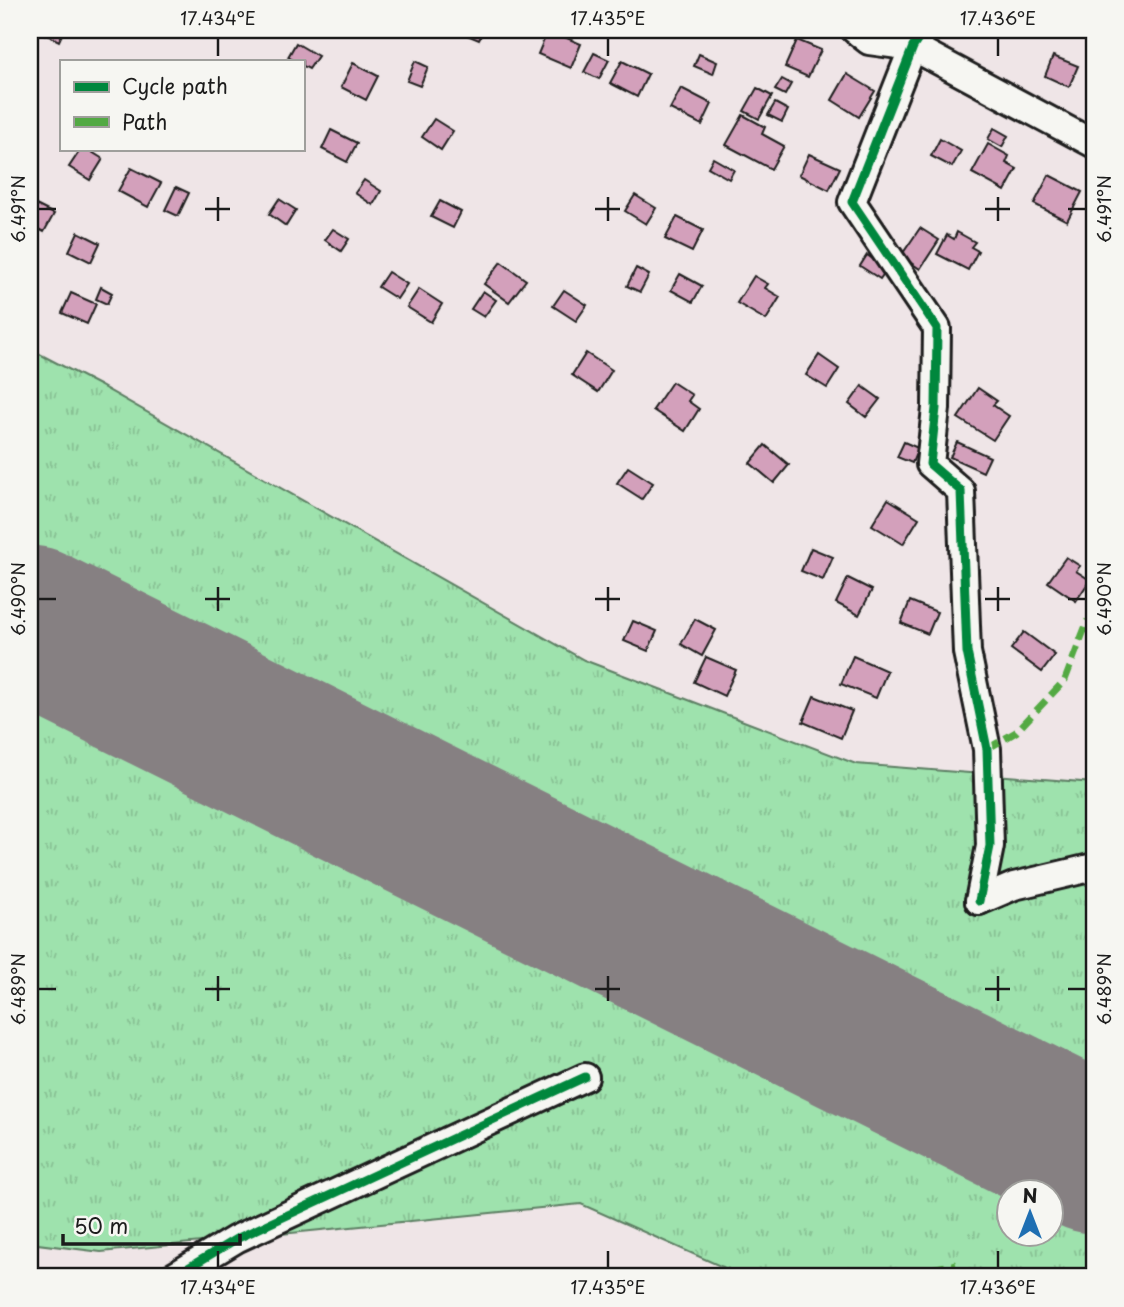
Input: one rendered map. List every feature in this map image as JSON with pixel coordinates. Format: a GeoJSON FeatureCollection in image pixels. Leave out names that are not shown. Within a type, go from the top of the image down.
{"type":"FeatureCollection","features":[{"type":"Feature","properties":{"kind":"street"},"geometry":{"type":"LineString","coordinates":[[855,30],[869,41],[919,39],[1094,144]]}},
{"type":"Feature","properties":{"kind":"street"},"geometry":{"type":"LineString","coordinates":[[919,39],[852,202],[937,328],[936,408],[930,464],[961,491],[967,652],[987,748],[990,846],[979,901],[1014,886],[1094,867]]}},
{"type":"Feature","properties":{"kind":"street"},"geometry":{"type":"LineString","coordinates":[[173,1277],[236,1239],[586,1077]]}},
{"type":"Feature","properties":{"kind":"green space"},"geometry":{"type":"Polygon","coordinates":[[[30,349],[99,385],[584,660],[856,764],[1094,783],[1094,1277],[745,1277],[581,1204],[101,1252],[30,1243],[30,349]]]}},
{"type":"Feature","properties":{"kind":"building"},"geometry":{"type":"Polygon","coordinates":[[[37,30],[64,30],[59,41],[37,30]]]}},
{"type":"Feature","properties":{"kind":"building"},"geometry":{"type":"Polygon","coordinates":[[[455,30],[484,30],[479,40],[455,30]]]}},
{"type":"Feature","properties":{"kind":"building"},"geometry":{"type":"Polygon","coordinates":[[[548,30],[581,44],[571,68],[538,54],[548,30]]]}},
{"type":"Feature","properties":{"kind":"building"},"geometry":{"type":"Polygon","coordinates":[[[797,40],[821,50],[808,77],[785,67],[797,40]]]}},
{"type":"Feature","properties":{"kind":"building"},"geometry":{"type":"Polygon","coordinates":[[[296,43],[318,56],[309,69],[304,66],[304,60],[288,57],[296,43]]]}},
{"type":"Feature","properties":{"kind":"building"},"geometry":{"type":"Polygon","coordinates":[[[594,53],[609,60],[599,79],[584,72],[594,53]]]}},
{"type":"Feature","properties":{"kind":"building"},"geometry":{"type":"Polygon","coordinates":[[[699,54],[717,62],[713,74],[694,66],[699,54]]]}},
{"type":"Feature","properties":{"kind":"building"},"geometry":{"type":"Polygon","coordinates":[[[1053,56],[1078,66],[1069,87],[1045,76],[1053,56]]]}},
{"type":"Feature","properties":{"kind":"building"},"geometry":{"type":"Polygon","coordinates":[[[415,61],[428,67],[420,86],[407,81],[415,61]]]}},
{"type":"Feature","properties":{"kind":"building"},"geometry":{"type":"Polygon","coordinates":[[[622,61],[648,74],[637,97],[610,83],[622,61]]]}},
{"type":"Feature","properties":{"kind":"building"},"geometry":{"type":"Polygon","coordinates":[[[353,63],[378,76],[366,100],[341,87],[353,63]]]}},
{"type":"Feature","properties":{"kind":"building"},"geometry":{"type":"Polygon","coordinates":[[[847,74],[875,91],[859,117],[832,100],[847,74]]]}},
{"type":"Feature","properties":{"kind":"building"},"geometry":{"type":"Polygon","coordinates":[[[782,79],[791,84],[785,95],[775,90],[782,79]]]}},
{"type":"Feature","properties":{"kind":"building"},"geometry":{"type":"Polygon","coordinates":[[[681,88],[712,104],[702,125],[670,109],[681,88]]]}},
{"type":"Feature","properties":{"kind":"building"},"geometry":{"type":"Polygon","coordinates":[[[757,88],[772,96],[759,119],[744,111],[757,88]]]}},
{"type":"Feature","properties":{"kind":"building"},"geometry":{"type":"Polygon","coordinates":[[[775,103],[788,110],[782,122],[768,115],[775,103]]]}},
{"type":"Feature","properties":{"kind":"building"},"geometry":{"type":"Polygon","coordinates":[[[743,115],[765,127],[762,134],[784,146],[771,169],[726,145],[743,115]]]}},
{"type":"Feature","properties":{"kind":"building"},"geometry":{"type":"Polygon","coordinates":[[[434,119],[453,131],[441,150],[422,137],[434,119]]]}},
{"type":"Feature","properties":{"kind":"building"},"geometry":{"type":"Polygon","coordinates":[[[994,128],[1008,136],[1002,147],[988,139],[994,128]]]}},
{"type":"Feature","properties":{"kind":"building"},"geometry":{"type":"Polygon","coordinates":[[[331,130],[357,143],[347,162],[322,149],[331,130]]]}},
{"type":"Feature","properties":{"kind":"building"},"geometry":{"type":"Polygon","coordinates":[[[940,139],[961,151],[952,167],[931,156],[940,139]]]}},
{"type":"Feature","properties":{"kind":"building"},"geometry":{"type":"Polygon","coordinates":[[[988,144],[1009,156],[1006,163],[1017,169],[1005,191],[972,173],[988,144]]]}},
{"type":"Feature","properties":{"kind":"building"},"geometry":{"type":"Polygon","coordinates":[[[80,150],[89,150],[103,159],[90,180],[69,167],[80,150]]]}},
{"type":"Feature","properties":{"kind":"building"},"geometry":{"type":"Polygon","coordinates":[[[809,154],[840,168],[829,190],[799,175],[809,154]]]}},
{"type":"Feature","properties":{"kind":"building"},"geometry":{"type":"Polygon","coordinates":[[[713,158],[734,170],[729,179],[708,167],[713,158]]]}},
{"type":"Feature","properties":{"kind":"building"},"geometry":{"type":"Polygon","coordinates":[[[131,168],[161,183],[148,207],[118,191],[131,168]]]}},
{"type":"Feature","properties":{"kind":"building"},"geometry":{"type":"Polygon","coordinates":[[[1049,175],[1082,192],[1067,221],[1034,204],[1049,175]]]}},
{"type":"Feature","properties":{"kind":"building"},"geometry":{"type":"Polygon","coordinates":[[[364,180],[381,191],[373,205],[355,193],[364,180]]]}},
{"type":"Feature","properties":{"kind":"building"},"geometry":{"type":"Polygon","coordinates":[[[176,187],[189,193],[178,216],[165,210],[176,187]]]}},
{"type":"Feature","properties":{"kind":"building"},"geometry":{"type":"Polygon","coordinates":[[[635,195],[656,208],[646,224],[625,211],[635,195]]]}},
{"type":"Feature","properties":{"kind":"building"},"geometry":{"type":"Polygon","coordinates":[[[279,199],[296,210],[286,226],[269,214],[279,199]]]}},
{"type":"Feature","properties":{"kind":"building"},"geometry":{"type":"Polygon","coordinates":[[[440,201],[461,212],[453,228],[431,217],[440,201]]]}},
{"type":"Feature","properties":{"kind":"building"},"geometry":{"type":"Polygon","coordinates":[[[30,202],[54,214],[44,232],[30,225],[30,202]]]}},
{"type":"Feature","properties":{"kind":"building"},"geometry":{"type":"Polygon","coordinates":[[[677,217],[703,230],[692,252],[665,239],[677,217]]]}},
{"type":"Feature","properties":{"kind":"building"},"geometry":{"type":"Polygon","coordinates":[[[920,228],[939,240],[920,269],[901,256],[920,228]]]}},
{"type":"Feature","properties":{"kind":"building"},"geometry":{"type":"Polygon","coordinates":[[[333,229],[349,239],[341,251],[325,240],[333,229]]]}},
{"type":"Feature","properties":{"kind":"building"},"geometry":{"type":"Polygon","coordinates":[[[78,232],[100,243],[91,262],[69,251],[78,232]]]}},
{"type":"Feature","properties":{"kind":"building"},"geometry":{"type":"Polygon","coordinates":[[[957,232],[975,242],[971,247],[978,251],[968,270],[937,254],[947,235],[954,239],[957,232]]]}},
{"type":"Feature","properties":{"kind":"building"},"geometry":{"type":"Polygon","coordinates":[[[867,255],[887,269],[880,279],[860,266],[867,255]]]}},
{"type":"Feature","properties":{"kind":"building"},"geometry":{"type":"Polygon","coordinates":[[[501,262],[526,280],[509,302],[484,284],[501,262]]]}},
{"type":"Feature","properties":{"kind":"building"},"geometry":{"type":"Polygon","coordinates":[[[636,268],[649,275],[640,292],[627,286],[636,268]]]}},
{"type":"Feature","properties":{"kind":"building"},"geometry":{"type":"Polygon","coordinates":[[[388,272],[407,284],[397,299],[378,287],[388,272]]]}},
{"type":"Feature","properties":{"kind":"building"},"geometry":{"type":"Polygon","coordinates":[[[680,274],[702,286],[693,302],[671,290],[680,274]]]}},
{"type":"Feature","properties":{"kind":"building"},"geometry":{"type":"Polygon","coordinates":[[[754,276],[768,284],[765,288],[780,297],[766,320],[737,303],[754,276]]]}},
{"type":"Feature","properties":{"kind":"building"},"geometry":{"type":"Polygon","coordinates":[[[101,287],[112,293],[107,304],[96,299],[101,287]]]}},
{"type":"Feature","properties":{"kind":"building"},"geometry":{"type":"Polygon","coordinates":[[[419,289],[442,304],[431,322],[407,307],[419,289]]]}},
{"type":"Feature","properties":{"kind":"building"},"geometry":{"type":"Polygon","coordinates":[[[564,290],[587,305],[576,321],[553,306],[564,290]]]}},
{"type":"Feature","properties":{"kind":"building"},"geometry":{"type":"Polygon","coordinates":[[[483,291],[496,300],[484,317],[471,309],[483,291]]]}},
{"type":"Feature","properties":{"kind":"building"},"geometry":{"type":"Polygon","coordinates":[[[71,293],[96,304],[87,324],[62,313],[71,293]]]}},
{"type":"Feature","properties":{"kind":"building"},"geometry":{"type":"Polygon","coordinates":[[[586,353],[612,370],[598,392],[572,375],[586,353]]]}},
{"type":"Feature","properties":{"kind":"building"},"geometry":{"type":"Polygon","coordinates":[[[819,355],[839,369],[827,388],[806,375],[819,355]]]}},
{"type":"Feature","properties":{"kind":"building"},"geometry":{"type":"Polygon","coordinates":[[[672,382],[692,395],[688,401],[699,409],[685,431],[653,410],[672,382]]]}},
{"type":"Feature","properties":{"kind":"building"},"geometry":{"type":"Polygon","coordinates":[[[862,386],[880,399],[866,417],[849,404],[862,386]]]}},
{"type":"Feature","properties":{"kind":"building"},"geometry":{"type":"Polygon","coordinates":[[[978,388],[997,401],[993,405],[1009,416],[993,440],[958,418],[978,388]]]}},
{"type":"Feature","properties":{"kind":"building"},"geometry":{"type":"Polygon","coordinates":[[[904,442],[918,448],[912,463],[897,457],[904,442]]]}},
{"type":"Feature","properties":{"kind":"building"},"geometry":{"type":"Polygon","coordinates":[[[957,442],[990,457],[983,472],[950,457],[957,442]]]}},
{"type":"Feature","properties":{"kind":"building"},"geometry":{"type":"Polygon","coordinates":[[[765,445],[789,465],[774,483],[750,463],[765,445]]]}},
{"type":"Feature","properties":{"kind":"building"},"geometry":{"type":"Polygon","coordinates":[[[628,467],[653,483],[642,499],[617,483],[628,467]]]}},
{"type":"Feature","properties":{"kind":"building"},"geometry":{"type":"Polygon","coordinates":[[[888,499],[919,518],[903,544],[872,525],[888,499]]]}},
{"type":"Feature","properties":{"kind":"building"},"geometry":{"type":"Polygon","coordinates":[[[811,548],[833,557],[823,580],[801,571],[811,548]]]}},
{"type":"Feature","properties":{"kind":"building"},"geometry":{"type":"Polygon","coordinates":[[[1066,557],[1080,566],[1076,571],[1090,580],[1076,601],[1048,582],[1066,557]]]}},
{"type":"Feature","properties":{"kind":"building"},"geometry":{"type":"Polygon","coordinates":[[[848,578],[872,590],[859,615],[836,603],[848,578]]]}},
{"type":"Feature","properties":{"kind":"building"},"geometry":{"type":"Polygon","coordinates":[[[910,601],[937,612],[928,634],[901,623],[910,601]]]}},
{"type":"Feature","properties":{"kind":"building"},"geometry":{"type":"Polygon","coordinates":[[[695,619],[716,630],[702,656],[681,644],[695,619]]]}},
{"type":"Feature","properties":{"kind":"building"},"geometry":{"type":"Polygon","coordinates":[[[633,621],[657,631],[648,651],[624,641],[633,621]]]}},
{"type":"Feature","properties":{"kind":"building"},"geometry":{"type":"Polygon","coordinates":[[[1024,632],[1055,655],[1042,672],[1011,649],[1024,632]]]}},
{"type":"Feature","properties":{"kind":"building"},"geometry":{"type":"Polygon","coordinates":[[[853,656],[887,671],[876,698],[841,684],[853,656]]]}},
{"type":"Feature","properties":{"kind":"building"},"geometry":{"type":"Polygon","coordinates":[[[706,657],[736,670],[724,696],[694,682],[706,657]]]}},
{"type":"Feature","properties":{"kind":"building"},"geometry":{"type":"Polygon","coordinates":[[[814,696],[852,711],[841,738],[803,722],[814,696]]]}},
{"type":"Feature","properties":{"kind":"runway"},"geometry":{"type":"LineString","coordinates":[[30,625],[1094,1154]]}},
{"type":"Feature","properties":{"kind":"marked path"},"geometry":{"type":"LineString","coordinates":[[987,749],[1016,732],[1065,680],[1088,620]]}},
{"type":"Feature","properties":{"kind":"marked path"},"geometry":{"type":"LineString","coordinates":[[890,1277],[956,1264]]}},
{"type":"Feature","properties":{"kind":"cycle path"},"geometry":{"type":"LineString","coordinates":[[924,30],[913,47],[852,202],[937,328],[936,408],[930,464],[961,491],[967,652],[987,749],[990,846],[979,901]]}},
{"type":"Feature","properties":{"kind":"cycle path"},"geometry":{"type":"LineString","coordinates":[[173,1277],[236,1239],[585,1077]]}}]}
